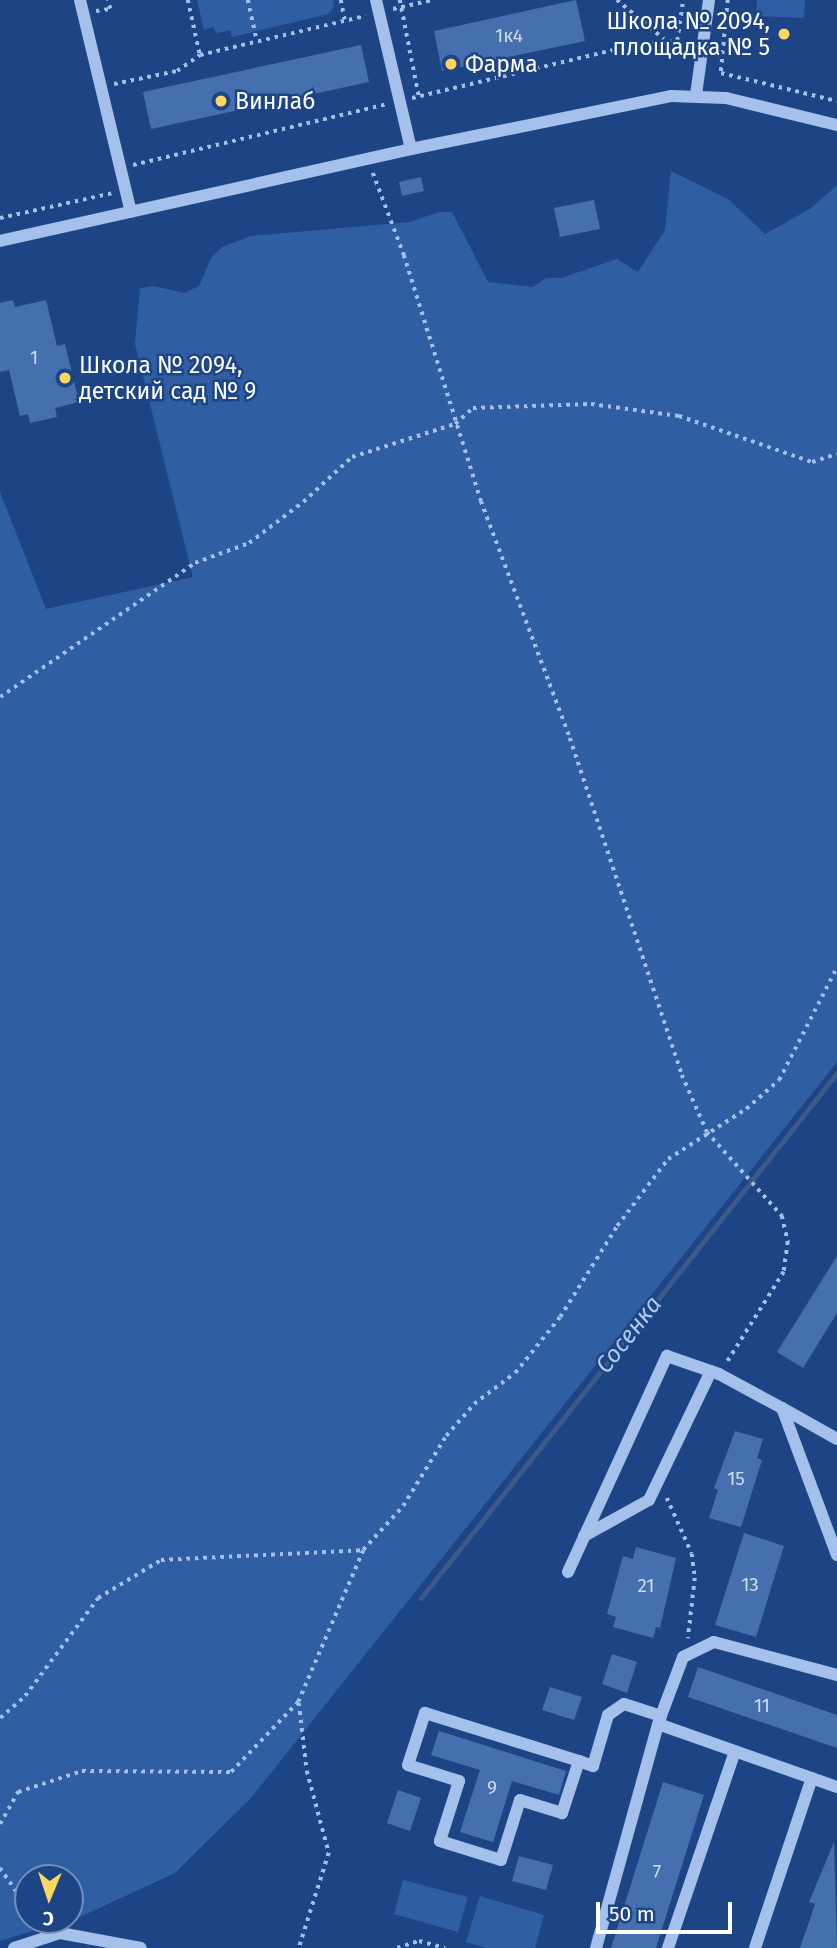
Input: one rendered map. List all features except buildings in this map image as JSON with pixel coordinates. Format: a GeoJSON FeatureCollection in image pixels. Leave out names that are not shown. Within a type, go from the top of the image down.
{"type":"FeatureCollection","features":[{"type":"Feature","properties":{"kind":"street"},"geometry":{"type":"LineString","coordinates":[[80,0],[131,212]]}},
{"type":"Feature","properties":{"kind":"street"},"geometry":{"type":"LineString","coordinates":[[376,0],[411,149]]}},
{"type":"Feature","properties":{"kind":"street"},"geometry":{"type":"LineString","coordinates":[[696,95],[709,0]]}},
{"type":"Feature","properties":{"kind":"street"},"geometry":{"type":"LineString","coordinates":[[0,241],[411,149],[696,95],[837,125]]}},
{"type":"Feature","properties":{"kind":"street"},"geometry":{"type":"LineString","coordinates":[[568,1572],[667,1356],[715,1373],[837,1439]]}},
{"type":"Feature","properties":{"kind":"street"},"geometry":{"type":"LineString","coordinates":[[584,1536],[649,1500],[715,1373]]}},
{"type":"Feature","properties":{"kind":"street"},"geometry":{"type":"LineString","coordinates":[[782,1409],[837,1555]]}},
{"type":"Feature","properties":{"kind":"street"},"geometry":{"type":"LineString","coordinates":[[596,1948],[659,1720],[683,1657],[714,1642],[837,1675]]}},
{"type":"Feature","properties":{"kind":"street"},"geometry":{"type":"LineString","coordinates":[[579,1761],[562,1814],[520,1800],[501,1860],[440,1841],[459,1781],[408,1765],[425,1713],[579,1761],[593,1766],[608,1715],[624,1704],[735,1751],[837,1787]]}},
{"type":"Feature","properties":{"kind":"street"},"geometry":{"type":"LineString","coordinates":[[668,1948],[735,1751]]}},
{"type":"Feature","properties":{"kind":"street"},"geometry":{"type":"LineString","coordinates":[[755,1948],[811,1778]]}},
{"type":"Feature","properties":{"kind":"street"},"geometry":{"type":"LineString","coordinates":[[14,1948],[60,1933],[141,1948]]}},
{"type":"Feature","properties":{"kind":"path"},"geometry":{"type":"LineString","coordinates":[[188,0],[200,55]]}},
{"type":"Feature","properties":{"kind":"path"},"geometry":{"type":"LineString","coordinates":[[248,0],[257,41]]}},
{"type":"Feature","properties":{"kind":"path"},"geometry":{"type":"LineString","coordinates":[[113,84],[177,71],[200,55],[345,20],[341,0]]}},
{"type":"Feature","properties":{"kind":"path"},"geometry":{"type":"LineString","coordinates":[[400,0],[419,97]]}},
{"type":"Feature","properties":{"kind":"path"},"geometry":{"type":"LineString","coordinates":[[617,0],[664,40]]}},
{"type":"Feature","properties":{"kind":"path"},"geometry":{"type":"LineString","coordinates":[[728,0],[721,73],[837,101]]}},
{"type":"Feature","properties":{"kind":"path"},"geometry":{"type":"LineString","coordinates":[[365,159],[404,255],[455,424],[570,738],[682,1075],[707,1132],[782,1216],[788,1242],[784,1272],[715,1373]]}},
{"type":"Feature","properties":{"kind":"path"},"geometry":{"type":"LineString","coordinates":[[0,219],[125,190]]}},
{"type":"Feature","properties":{"kind":"path"},"geometry":{"type":"LineString","coordinates":[[0,697],[195,563],[249,543],[303,502],[352,457],[455,424],[473,408],[591,404],[679,416],[812,462],[837,454]]}},
{"type":"Feature","properties":{"kind":"path"},"geometry":{"type":"LineString","coordinates":[[0,1824],[19,1792],[82,1771],[231,1772],[298,1702],[315,1654],[363,1550],[402,1506],[446,1436],[474,1404],[515,1373],[560,1317],[617,1226],[668,1159],[746,1109],[779,1080],[837,967]]}},
{"type":"Feature","properties":{"kind":"path"},"geometry":{"type":"LineString","coordinates":[[660,1476],[692,1554],[695,1578],[683,1657]]}},
{"type":"Feature","properties":{"kind":"path"},"geometry":{"type":"LineString","coordinates":[[0,1718],[25,1696],[98,1598],[161,1560],[363,1550]]}},
{"type":"Feature","properties":{"kind":"path"},"geometry":{"type":"LineString","coordinates":[[298,1702],[307,1771],[329,1853],[299,1948]]}},
{"type":"Feature","properties":{"kind":"path"},"geometry":{"type":"LineString","coordinates":[[0,1868],[14,1888]]}},
{"type":"Feature","properties":{"kind":"path"},"geometry":{"type":"LineString","coordinates":[[397,1948],[419,1941],[445,1948]]}},
{"type":"Feature","properties":{"kind":"shaded area"},"geometry":{"type":"Polygon","coordinates":[[[197,0],[333,0],[334,7],[328,14],[232,37],[230,30],[216,33],[213,27],[204,30],[197,0]]]}},
{"type":"Feature","properties":{"kind":"shaded area"},"geometry":{"type":"Polygon","coordinates":[[[757,0],[805,0],[804,18],[756,16],[757,0]]]}},
{"type":"Feature","properties":{"kind":"shaded area"},"geometry":{"type":"Polygon","coordinates":[[[671,171],[728,199],[765,234],[810,209],[837,185],[837,1062],[251,1798],[175,1873],[84,1915],[84,1864],[14,1864],[14,1934],[23,1934],[0,1941],[0,492],[46,609],[193,577],[135,344],[140,288],[154,286],[184,293],[199,286],[211,258],[222,247],[251,236],[410,222],[439,212],[452,212],[488,282],[533,287],[546,278],[561,278],[617,259],[638,272],[665,230],[671,171]]]}},
{"type":"Feature","properties":{"kind":"shaded area"},"geometry":{"type":"Polygon","coordinates":[[[403,1880],[468,1897],[458,1932],[394,1914],[403,1880]]]}},
{"type":"Feature","properties":{"kind":"shaded area"},"geometry":{"type":"Polygon","coordinates":[[[480,1896],[544,1915],[535,1948],[486,1948],[466,1942],[480,1896]]]}},
{"type":"Feature","properties":{"kind":"waterway","name":"Сосенка"},"geometry":{"type":"LineString","coordinates":[[421,1598],[837,1073]]}},
{"type":"Feature","properties":{"kind":"place","name":"Школа № 2094, площадка № 5"},"geometry":{"type":"Point","coordinates":[784,34]}},
{"type":"Feature","properties":{"kind":"place","name":"Фарма"},"geometry":{"type":"Point","coordinates":[451,64]}},
{"type":"Feature","properties":{"kind":"place","name":"Винлаб"},"geometry":{"type":"Point","coordinates":[221,101]}},
{"type":"Feature","properties":{"kind":"place","name":"Школа № 2094, детский сад № 9"},"geometry":{"type":"Point","coordinates":[65,378]}}]}
